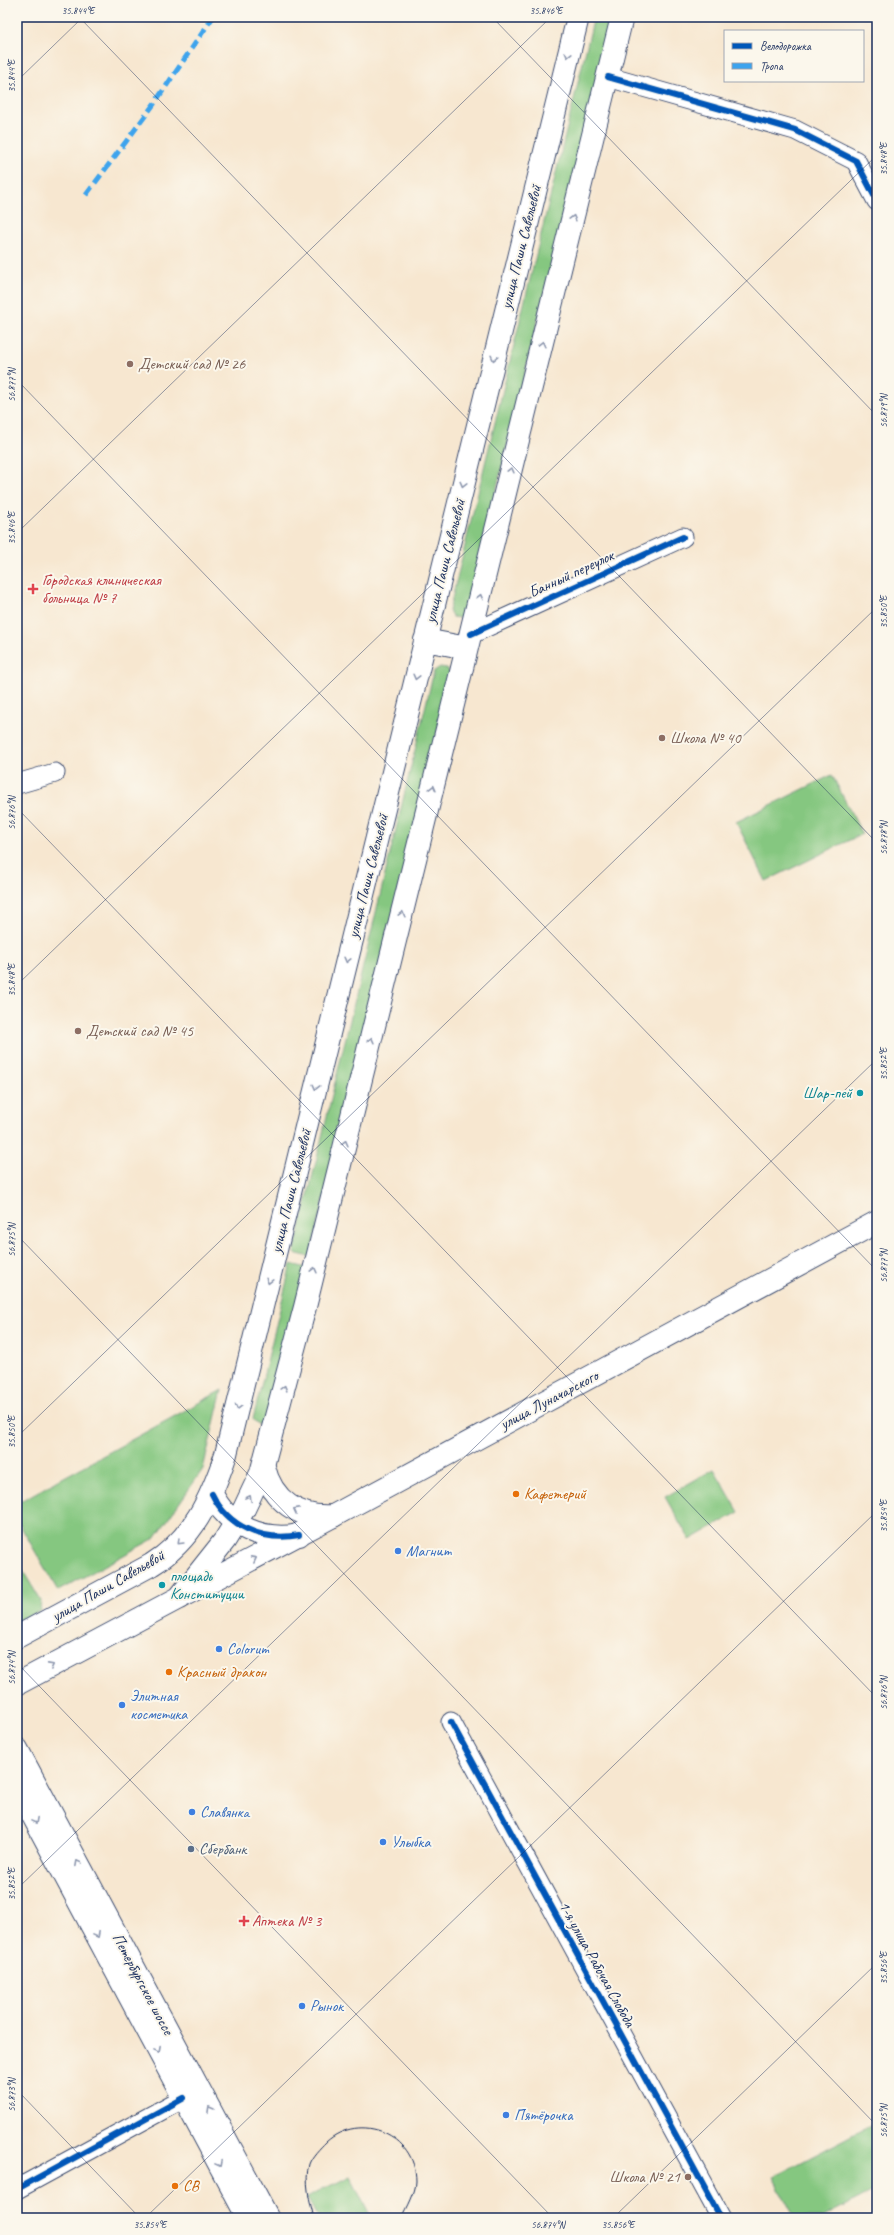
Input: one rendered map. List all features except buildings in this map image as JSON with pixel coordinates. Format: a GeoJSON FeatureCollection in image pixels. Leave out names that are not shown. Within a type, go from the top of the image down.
{"type":"FeatureCollection","features":[{"type":"Feature","properties":{"kind":"main road","name":"улица Паши Савельевой"},"geometry":{"type":"LineString","coordinates":[[17,1637],[162,1557],[187,1534],[212,1494],[226,1454],[578,17]]}},
{"type":"Feature","properties":{"kind":"main road"},"geometry":{"type":"LineString","coordinates":[[17,1684],[179,1598],[210,1562],[236,1523],[264,1467],[307,1300],[622,17]]}},
{"type":"Feature","properties":{"kind":"main road"},"geometry":{"type":"LineString","coordinates":[[425,640],[469,641]]}},
{"type":"Feature","properties":{"kind":"main road","name":"улица Луначарского"},"geometry":{"type":"LineString","coordinates":[[179,1598],[299,1535],[877,1222]]}},
{"type":"Feature","properties":{"kind":"main road"},"geometry":{"type":"LineString","coordinates":[[264,1467],[272,1489],[289,1506],[310,1516],[333,1516]]}},
{"type":"Feature","properties":{"kind":"main road"},"geometry":{"type":"LineString","coordinates":[[212,1494],[219,1507],[236,1523],[264,1536],[281,1537],[299,1535]]}},
{"type":"Feature","properties":{"kind":"main road","name":"Петербургское шоссе"},"geometry":{"type":"LineString","coordinates":[[17,1749],[191,2094],[248,2218]]}},
{"type":"Feature","properties":{"kind":"main road","name":"Петербургское шоссе"},"geometry":{"type":"LineString","coordinates":[[17,1786],[191,2094],[268,2218]]}},
{"type":"Feature","properties":{"kind":"street"},"geometry":{"type":"LineString","coordinates":[[608,77],[795,130],[856,160],[877,201]]}},
{"type":"Feature","properties":{"kind":"street","name":"Банный переулок"},"geometry":{"type":"LineString","coordinates":[[469,641],[682,537]]}},
{"type":"Feature","properties":{"kind":"street"},"geometry":{"type":"LineString","coordinates":[[17,784],[55,773]]}},
{"type":"Feature","properties":{"kind":"street","name":"1-я улица Рабочая Слобода"},"geometry":{"type":"LineString","coordinates":[[452,1722],[721,2218]]}},
{"type":"Feature","properties":{"kind":"street"},"geometry":{"type":"LineString","coordinates":[[17,2189],[191,2094]]}},
{"type":"Feature","properties":{"kind":"green space"},"geometry":{"type":"Polygon","coordinates":[[[594,17],[612,17],[466,614],[459,618],[453,617],[449,611],[594,17]]]}},
{"type":"Feature","properties":{"kind":"green space"},"geometry":{"type":"Polygon","coordinates":[[[440,667],[447,668],[451,675],[310,1257],[294,1253],[434,671],[440,667]]]}},
{"type":"Feature","properties":{"kind":"green space"},"geometry":{"type":"Polygon","coordinates":[[[832,775],[862,834],[766,881],[736,822],[832,775]]]}},
{"type":"Feature","properties":{"kind":"green space"},"geometry":{"type":"Polygon","coordinates":[[[291,1264],[307,1268],[264,1426],[257,1424],[253,1419],[291,1264]]]}},
{"type":"Feature","properties":{"kind":"green space"},"geometry":{"type":"Polygon","coordinates":[[[222,1390],[203,1469],[155,1538],[58,1591],[17,1520],[17,1503],[222,1390]]]}},
{"type":"Feature","properties":{"kind":"green space"},"geometry":{"type":"Polygon","coordinates":[[[714,1469],[739,1512],[690,1540],[665,1497],[714,1469]]]}},
{"type":"Feature","properties":{"kind":"green space"},"geometry":{"type":"Polygon","coordinates":[[[17,1561],[41,1601],[40,1611],[17,1621],[17,1561]]]}},
{"type":"Feature","properties":{"kind":"green space"},"geometry":{"type":"Polygon","coordinates":[[[872,2125],[877,2135],[877,2189],[821,2218],[795,2218],[773,2177],[872,2125]]]}},
{"type":"Feature","properties":{"kind":"green space"},"geometry":{"type":"Polygon","coordinates":[[[350,2176],[371,2218],[318,2218],[307,2198],[350,2176]]]}},
{"type":"Feature","properties":{"kind":"tram line"},"geometry":{"type":"LineString","coordinates":[[314,2218],[307,2184],[309,2164],[316,2152],[326,2142],[340,2133],[354,2128],[369,2128],[384,2132],[396,2140],[407,2151],[414,2165],[416,2185],[411,2200],[402,2218]]}},
{"type":"Feature","properties":{"kind":"marked path"},"geometry":{"type":"LineString","coordinates":[[86,195],[154,104],[213,17]]}},
{"type":"Feature","properties":{"kind":"cycle path"},"geometry":{"type":"LineString","coordinates":[[608,77],[795,130],[856,161],[877,201]]}},
{"type":"Feature","properties":{"kind":"cycle path"},"geometry":{"type":"LineString","coordinates":[[471,634],[683,537]]}},
{"type":"Feature","properties":{"kind":"cycle path"},"geometry":{"type":"LineString","coordinates":[[212,1494],[219,1506],[227,1515],[248,1530],[272,1536],[286,1537],[299,1535]]}},
{"type":"Feature","properties":{"kind":"cycle path"},"geometry":{"type":"LineString","coordinates":[[451,1722],[721,2218]]}},
{"type":"Feature","properties":{"kind":"cycle path"},"geometry":{"type":"LineString","coordinates":[[17,2189],[184,2098]]}},
{"type":"Feature","properties":{"kind":"place","name":"Детский сад № 26"},"geometry":{"type":"Point","coordinates":[130,364]}},
{"type":"Feature","properties":{"kind":"place","name":"Городская клиническая больница № 7"},"geometry":{"type":"Point","coordinates":[33,589]}},
{"type":"Feature","properties":{"kind":"place","name":"Школа № 40"},"geometry":{"type":"Point","coordinates":[662,738]}},
{"type":"Feature","properties":{"kind":"place","name":"Детский сад № 45"},"geometry":{"type":"Point","coordinates":[78,1031]}},
{"type":"Feature","properties":{"kind":"place","name":"Шар-пей"},"geometry":{"type":"Point","coordinates":[860,1093]}},
{"type":"Feature","properties":{"kind":"place","name":"Кафетерий"},"geometry":{"type":"Point","coordinates":[516,1494]}},
{"type":"Feature","properties":{"kind":"place","name":"Магнит"},"geometry":{"type":"Point","coordinates":[398,1551]}},
{"type":"Feature","properties":{"kind":"place","name":"площадь Конституции"},"geometry":{"type":"Point","coordinates":[162,1585]}},
{"type":"Feature","properties":{"kind":"place","name":"Colorит"},"geometry":{"type":"Point","coordinates":[219,1649]}},
{"type":"Feature","properties":{"kind":"place","name":"Красный дракон"},"geometry":{"type":"Point","coordinates":[169,1672]}},
{"type":"Feature","properties":{"kind":"place","name":"Элитная косметика"},"geometry":{"type":"Point","coordinates":[122,1705]}},
{"type":"Feature","properties":{"kind":"place","name":"Славянка"},"geometry":{"type":"Point","coordinates":[192,1812]}},
{"type":"Feature","properties":{"kind":"place","name":"Улыбка"},"geometry":{"type":"Point","coordinates":[383,1842]}},
{"type":"Feature","properties":{"kind":"place","name":"Сбербанк"},"geometry":{"type":"Point","coordinates":[191,1849]}},
{"type":"Feature","properties":{"kind":"place","name":"Аптека № 3"},"geometry":{"type":"Point","coordinates":[244,1921]}},
{"type":"Feature","properties":{"kind":"place","name":"Рынок"},"geometry":{"type":"Point","coordinates":[302,2006]}},
{"type":"Feature","properties":{"kind":"place","name":"Пятёрочка"},"geometry":{"type":"Point","coordinates":[506,2115]}},
{"type":"Feature","properties":{"kind":"place","name":"Школа № 21"},"geometry":{"type":"Point","coordinates":[688,2177]}},
{"type":"Feature","properties":{"kind":"place","name":"СВ"},"geometry":{"type":"Point","coordinates":[175,2186]}}]}
